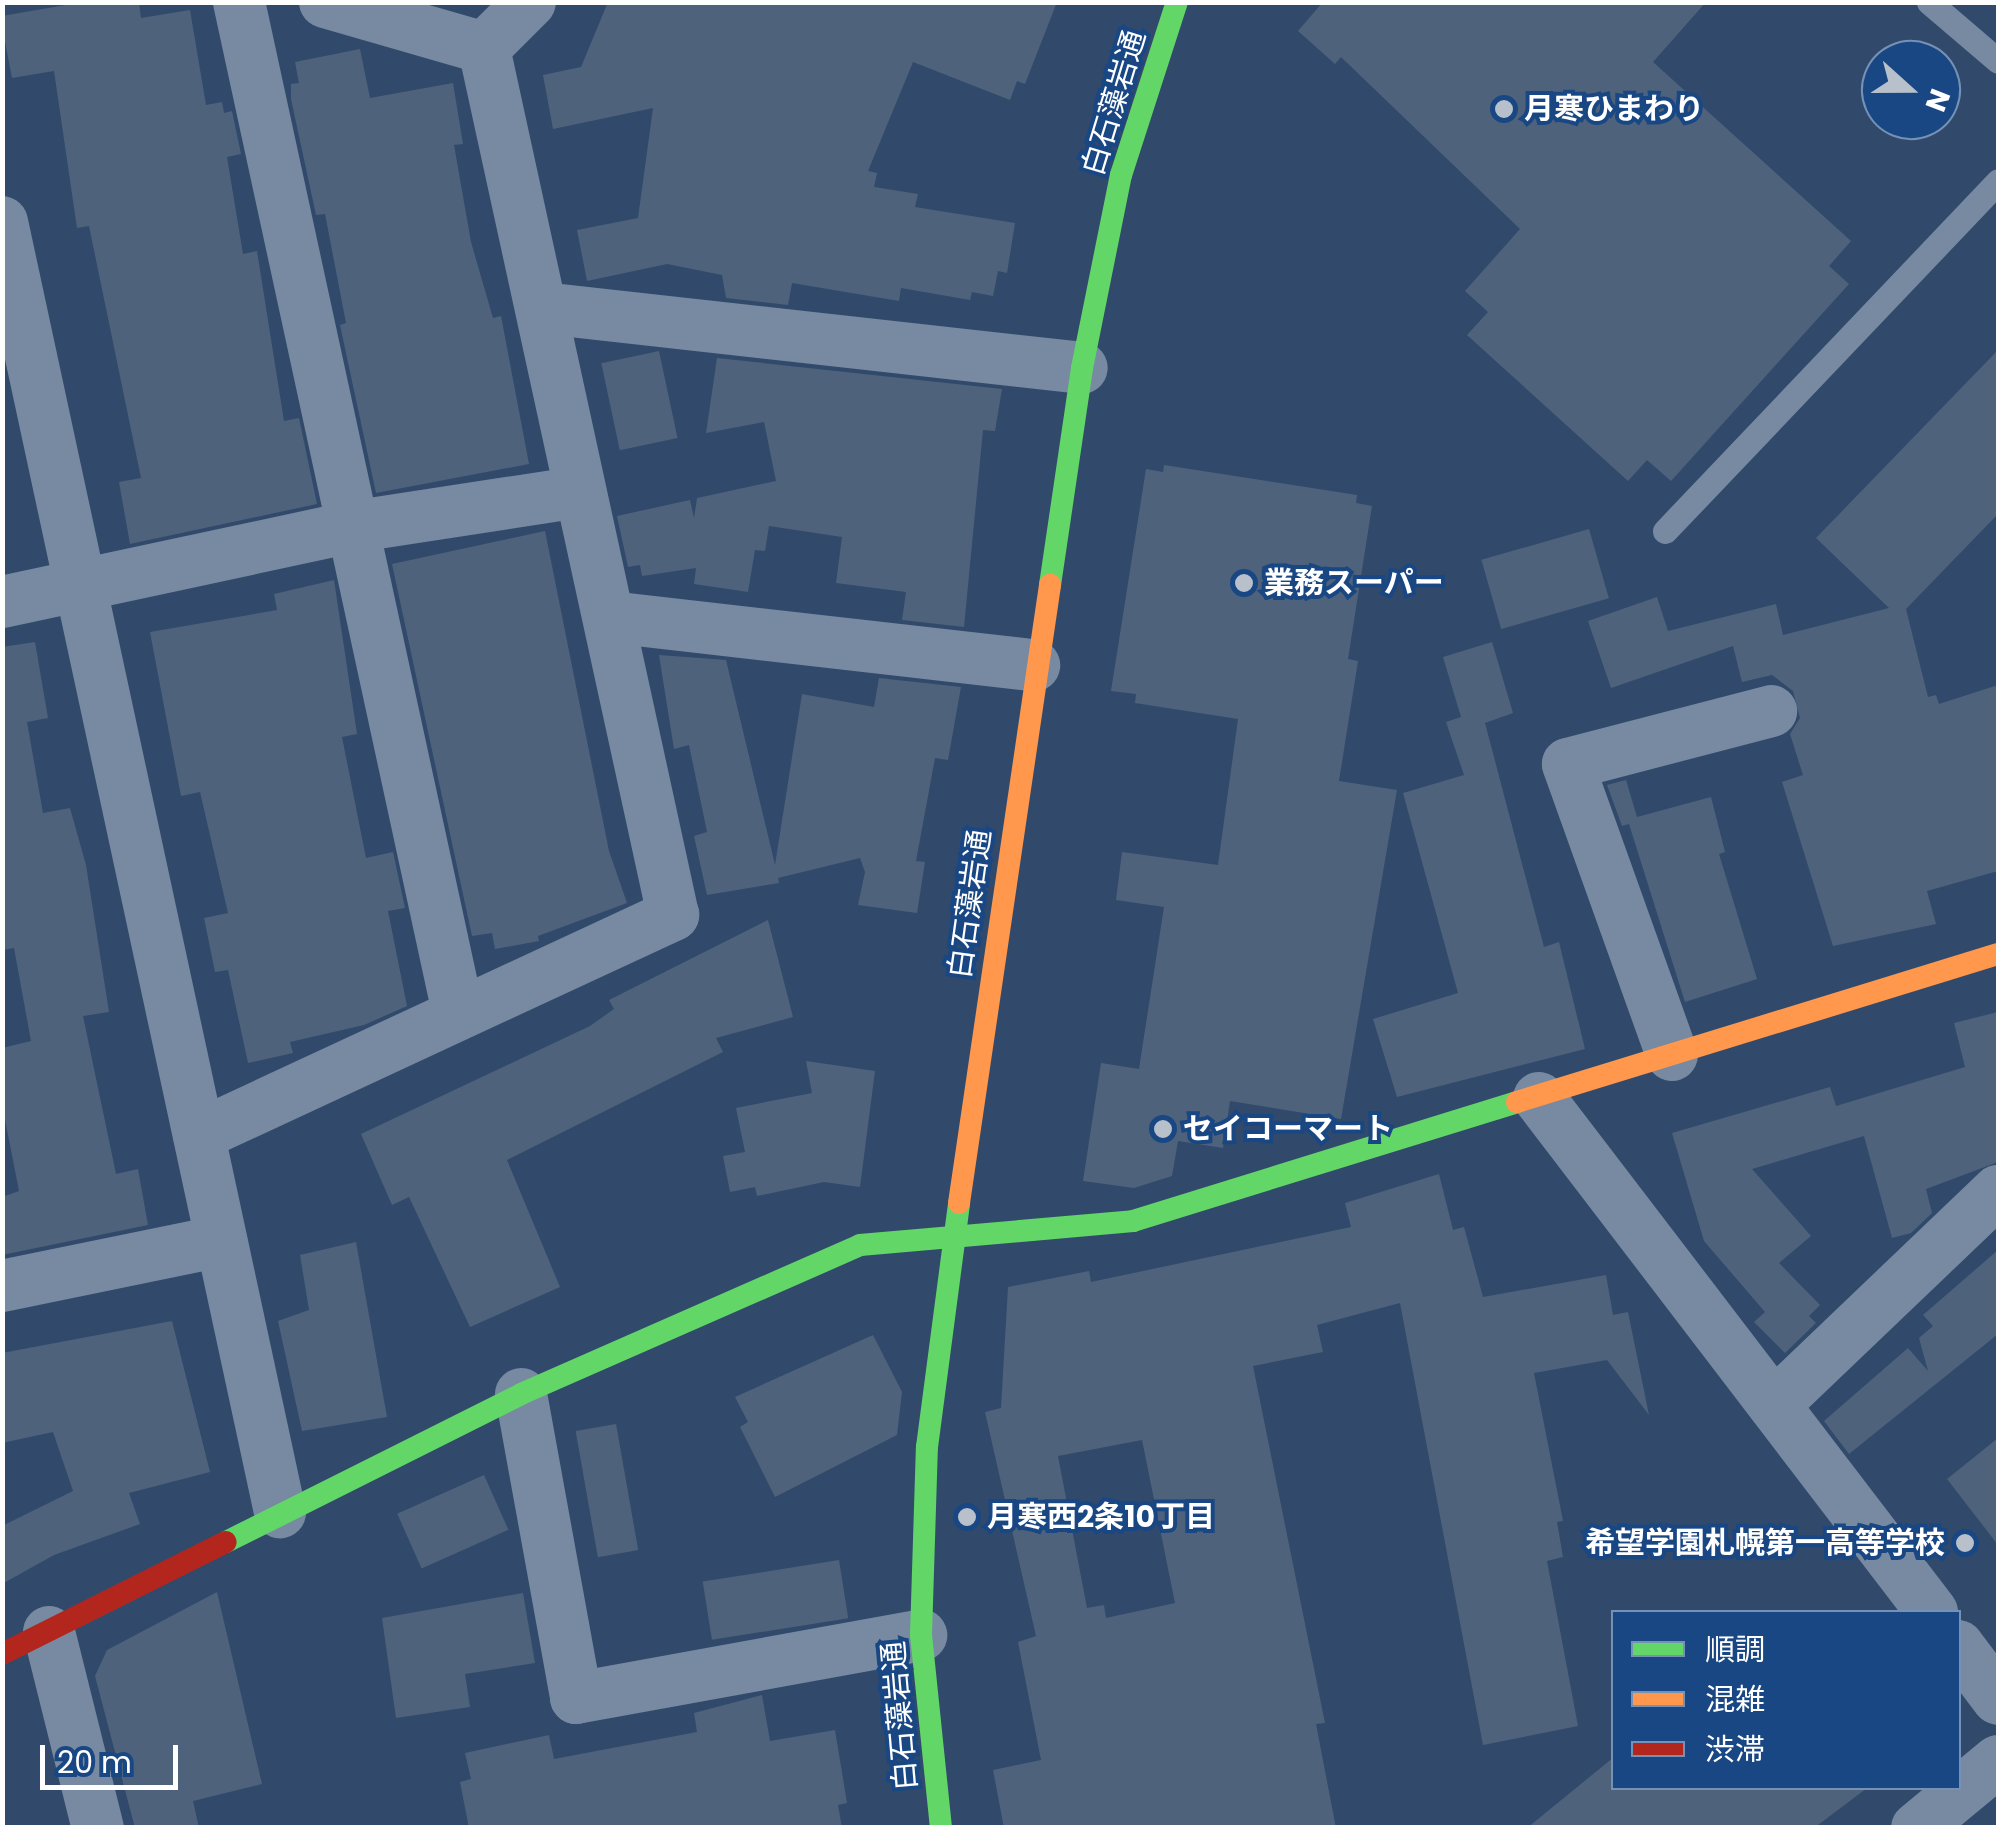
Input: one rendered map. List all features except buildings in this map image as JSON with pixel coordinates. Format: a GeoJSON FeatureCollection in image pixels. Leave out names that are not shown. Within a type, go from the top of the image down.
{"type":"FeatureCollection","features":[{"type":"Feature","properties":{"kind":"street"},"geometry":{"type":"LineString","coordinates":[[239,2],[458,1012]]}},
{"type":"Feature","properties":{"kind":"street"},"geometry":{"type":"LineString","coordinates":[[325,2],[484,48]]}},
{"type":"Feature","properties":{"kind":"street"},"geometry":{"type":"LineString","coordinates":[[484,48],[530,2]]}},
{"type":"Feature","properties":{"kind":"street","name":"白石藻岩通"},"geometry":{"type":"LineString","coordinates":[[940,1828],[921,1636],[927,1447],[954,1237],[1034,665],[1082,368],[1121,174],[1177,2]]}},
{"type":"Feature","properties":{"kind":"street"},"geometry":{"type":"LineString","coordinates":[[199,1135],[458,1012],[674,916],[484,48]]}},
{"type":"Feature","properties":{"kind":"street"},"geometry":{"type":"LineString","coordinates":[[2,222],[280,1512]]}},
{"type":"Feature","properties":{"kind":"street"},"geometry":{"type":"LineString","coordinates":[[543,308],[1082,368]]}},
{"type":"Feature","properties":{"kind":"street"},"geometry":{"type":"LineString","coordinates":[[2,602],[352,526],[580,492]]}},
{"type":"Feature","properties":{"kind":"street"},"geometry":{"type":"LineString","coordinates":[[610,617],[1034,665]]}},
{"type":"Feature","properties":{"kind":"street"},"geometry":{"type":"LineString","coordinates":[[1672,1055],[1568,764],[1771,711]]}},
{"type":"Feature","properties":{"kind":"street"},"geometry":{"type":"LineString","coordinates":[[2,1654],[521,1394],[860,1245],[1133,1221],[1998,954]]}},
{"type":"Feature","properties":{"kind":"street"},"geometry":{"type":"LineString","coordinates":[[1540,1098],[1930,1610]]}},
{"type":"Feature","properties":{"kind":"street"},"geometry":{"type":"LineString","coordinates":[[1774,1405],[1998,1191]]}},
{"type":"Feature","properties":{"kind":"street"},"geometry":{"type":"LineString","coordinates":[[2,1286],[220,1240]]}},
{"type":"Feature","properties":{"kind":"street"},"geometry":{"type":"LineString","coordinates":[[521,1394],[576,1698],[921,1636]]}},
{"type":"Feature","properties":{"kind":"street"},"geometry":{"type":"LineString","coordinates":[[49,1632],[98,1828]]}},
{"type":"Feature","properties":{"kind":"street"},"geometry":{"type":"LineString","coordinates":[[1961,1650],[1998,1699]]}},
{"type":"Feature","properties":{"kind":"street"},"geometry":{"type":"LineString","coordinates":[[1917,1828],[1998,1760]]}},
{"type":"Feature","properties":{"kind":"lane"},"geometry":{"type":"LineString","coordinates":[[1929,2],[1998,61]]}},
{"type":"Feature","properties":{"kind":"lane"},"geometry":{"type":"LineString","coordinates":[[1665,530],[1998,181]]}},
{"type":"Feature","properties":{"kind":"traffic: fast"},"geometry":{"type":"LineString","coordinates":[[1050,585],[1082,368],[1121,175],[1177,2]]}},
{"type":"Feature","properties":{"kind":"traffic: fast"},"geometry":{"type":"LineString","coordinates":[[226,1542],[521,1394],[860,1245],[1133,1221],[1517,1102]]}},
{"type":"Feature","properties":{"kind":"traffic: fast"},"geometry":{"type":"LineString","coordinates":[[941,1828],[921,1635],[927,1447],[959,1203]]}},
{"type":"Feature","properties":{"kind":"traffic: slow"},"geometry":{"type":"LineString","coordinates":[[959,1203],[1050,585]]}},
{"type":"Feature","properties":{"kind":"traffic: slow"},"geometry":{"type":"LineString","coordinates":[[1517,1102],[1998,954]]}},
{"type":"Feature","properties":{"kind":"traffic: jam"},"geometry":{"type":"LineString","coordinates":[[2,1654],[226,1542]]}},
{"type":"Feature","properties":{"kind":"place","name":"月寒ひまわり"},"geometry":{"type":"Point","coordinates":[1504,109]}},
{"type":"Feature","properties":{"kind":"place","name":"業務スーパー"},"geometry":{"type":"Point","coordinates":[1244,583]}},
{"type":"Feature","properties":{"kind":"place","name":"セイコーマート"},"geometry":{"type":"Point","coordinates":[1163,1129]}},
{"type":"Feature","properties":{"kind":"place","name":"月寒西2条10丁目"},"geometry":{"type":"Point","coordinates":[967,1517]}},
{"type":"Feature","properties":{"kind":"place","name":"希望学園札幌第一高等学校"},"geometry":{"type":"Point","coordinates":[1965,1543]}}]}
